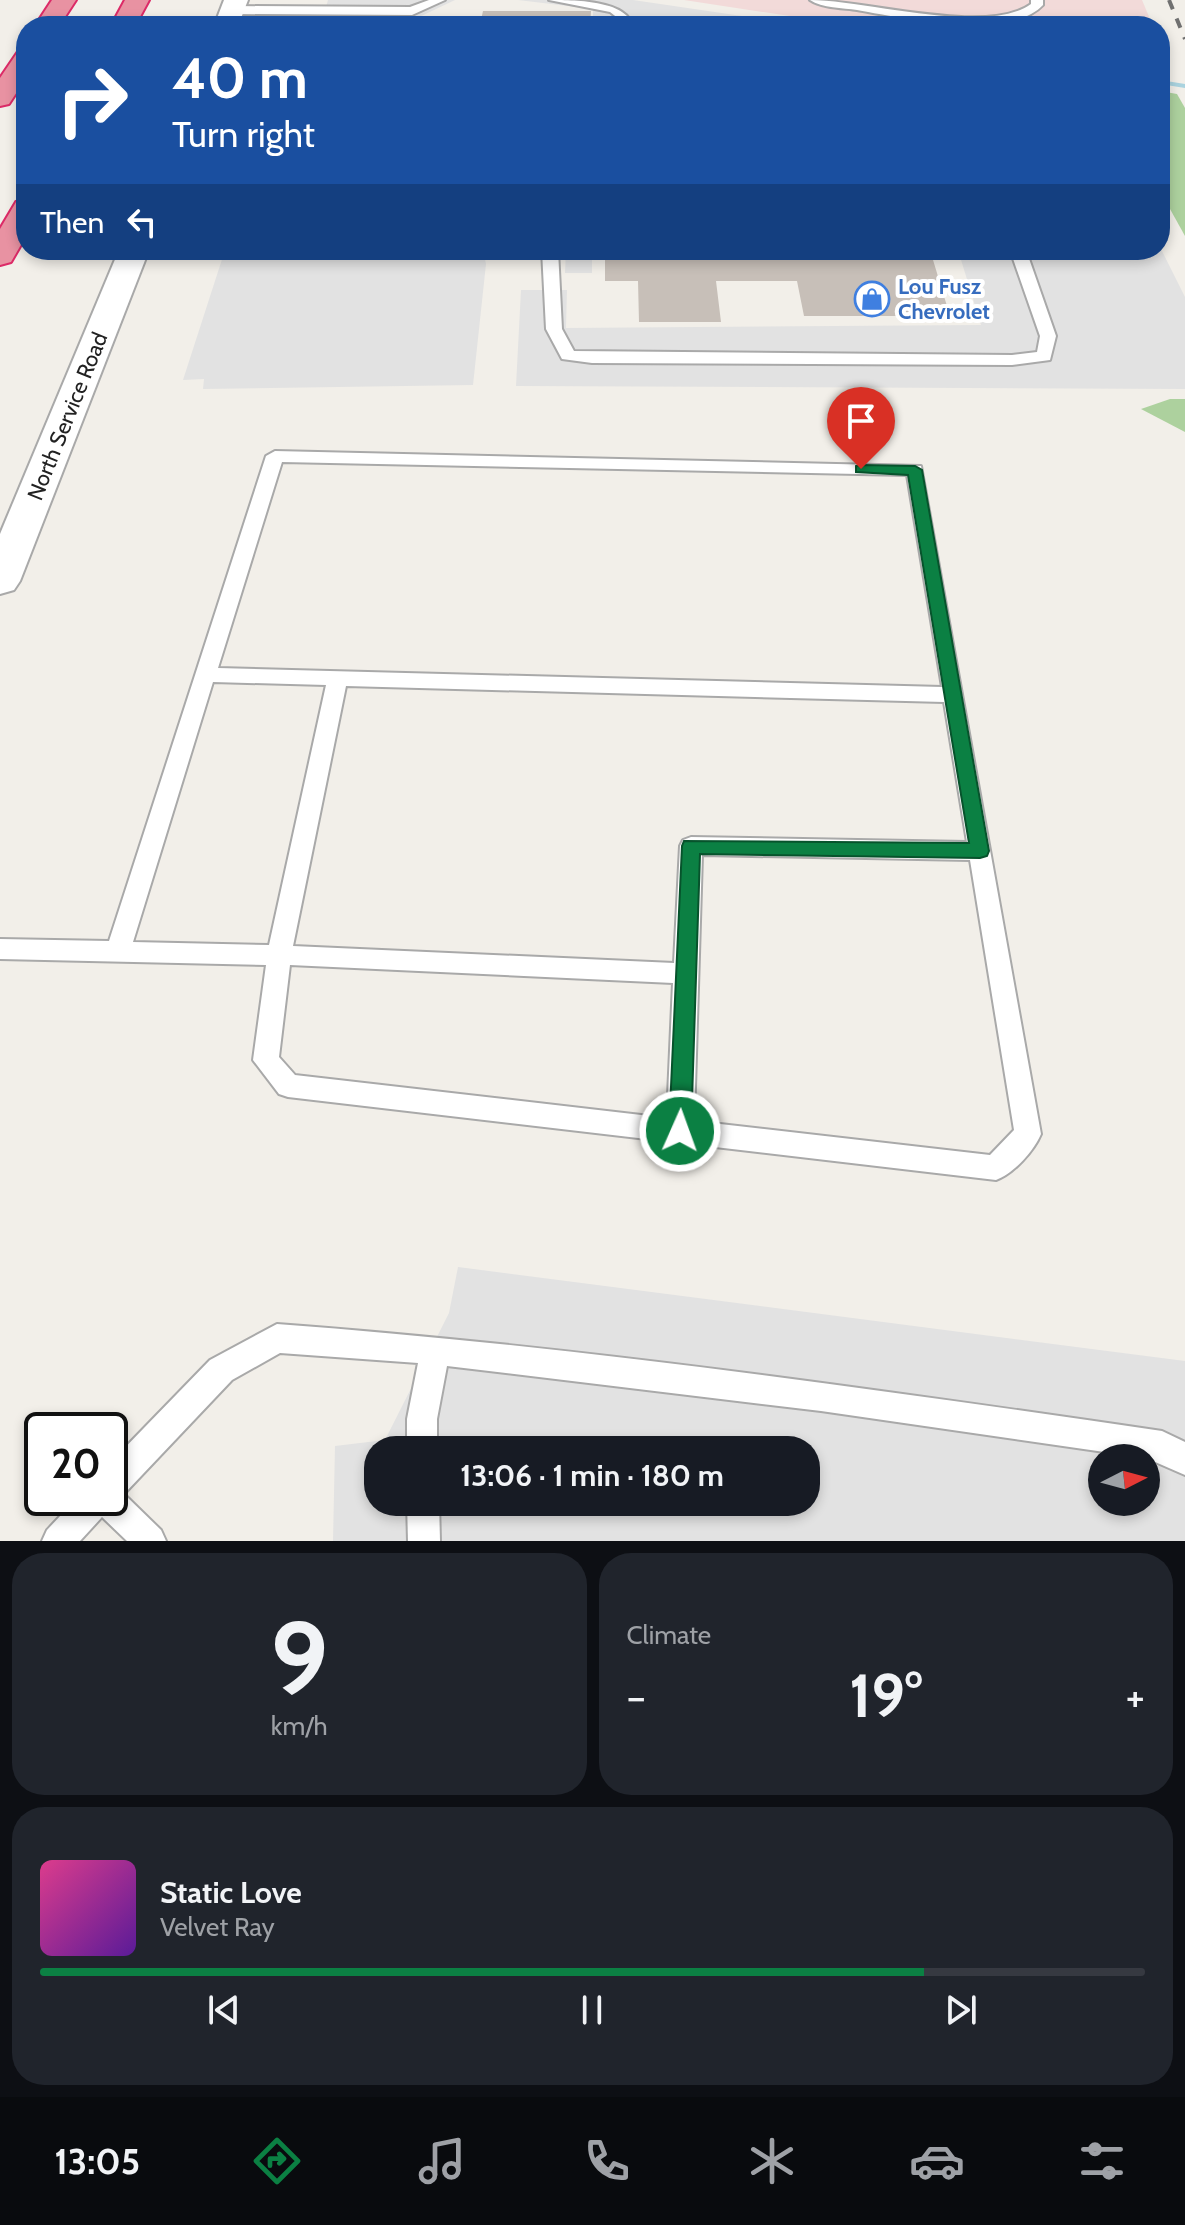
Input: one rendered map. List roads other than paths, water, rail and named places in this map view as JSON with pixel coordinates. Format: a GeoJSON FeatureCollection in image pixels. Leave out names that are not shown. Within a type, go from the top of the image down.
{"type":"FeatureCollection","features":[{"type":"Feature","properties":{"kind":"highway"},"geometry":{"type":"LineString","coordinates":[[0,98],[16,73]]}},
{"type":"Feature","properties":{"kind":"highway"},"geometry":{"type":"LineString","coordinates":[[0,256],[16,226]]}},
{"type":"Feature","properties":{"kind":"street","name":"North Service Road"},"geometry":{"type":"LineString","coordinates":[[0,581],[130,260]]}},
{"type":"Feature","properties":{"kind":"lane"},"geometry":{"type":"LineString","coordinates":[[231,12],[412,11],[439,0]]}},
{"type":"Feature","properties":{"kind":"lane"},"geometry":{"type":"LineString","coordinates":[[555,0],[614,9],[623,16]]}},
{"type":"Feature","properties":{"kind":"lane"},"geometry":{"type":"LineString","coordinates":[[816,0],[924,16]]}},
{"type":"Feature","properties":{"kind":"lane"},"geometry":{"type":"LineString","coordinates":[[1011,16],[1021,15],[1037,5],[1037,0]]}},
{"type":"Feature","properties":{"kind":"lane"},"geometry":{"type":"LineString","coordinates":[[551,260],[554,329],[568,355],[592,358],[1012,360],[1044,356],[1048,336],[1021,260]]}},
{"type":"Feature","properties":{"kind":"lane"},"geometry":{"type":"LineString","coordinates":[[117,953],[275,456],[915,470],[1028,1134],[996,1168],[288,1086],[266,1060],[279,955],[337,681]]}},
{"type":"Feature","properties":{"kind":"lane"},"geometry":{"type":"LineString","coordinates":[[204,675],[337,681],[953,695]]}},
{"type":"Feature","properties":{"kind":"lane"},"geometry":{"type":"LineString","coordinates":[[680,1131],[691,846],[980,851]]}},
{"type":"Feature","properties":{"kind":"lane"},"geometry":{"type":"LineString","coordinates":[[0,949],[279,955],[687,974]]}},
{"type":"Feature","properties":{"kind":"lane"},"geometry":{"type":"LineString","coordinates":[[128,1467],[221,1370],[277,1338],[435,1350],[956,1414],[1162,1446],[1185,1459]]}},
{"type":"Feature","properties":{"kind":"lane"},"geometry":{"type":"LineString","coordinates":[[422,1436],[422,1419],[435,1350]]}},
{"type":"Feature","properties":{"kind":"lane"},"geometry":{"type":"LineString","coordinates":[[58,1541],[84,1516]]}},
{"type":"Feature","properties":{"kind":"lane"},"geometry":{"type":"LineString","coordinates":[[122,1516],[150,1541]]}},
{"type":"Feature","properties":{"kind":"lane"},"geometry":{"type":"LineString","coordinates":[[423,1516],[424,1541]]}},
{"type":"Feature","properties":{"kind":"waterway"},"geometry":{"type":"LineString","coordinates":[[1170,84],[1185,86]]}},
{"type":"Feature","properties":{"kind":"railway"},"geometry":{"type":"LineString","coordinates":[[1169,0],[1185,39]]}},
{"type":"Feature","properties":{"kind":"place","name":"Lou Fusz Chevrolet"},"geometry":{"type":"Point","coordinates":[872,299]}}]}
